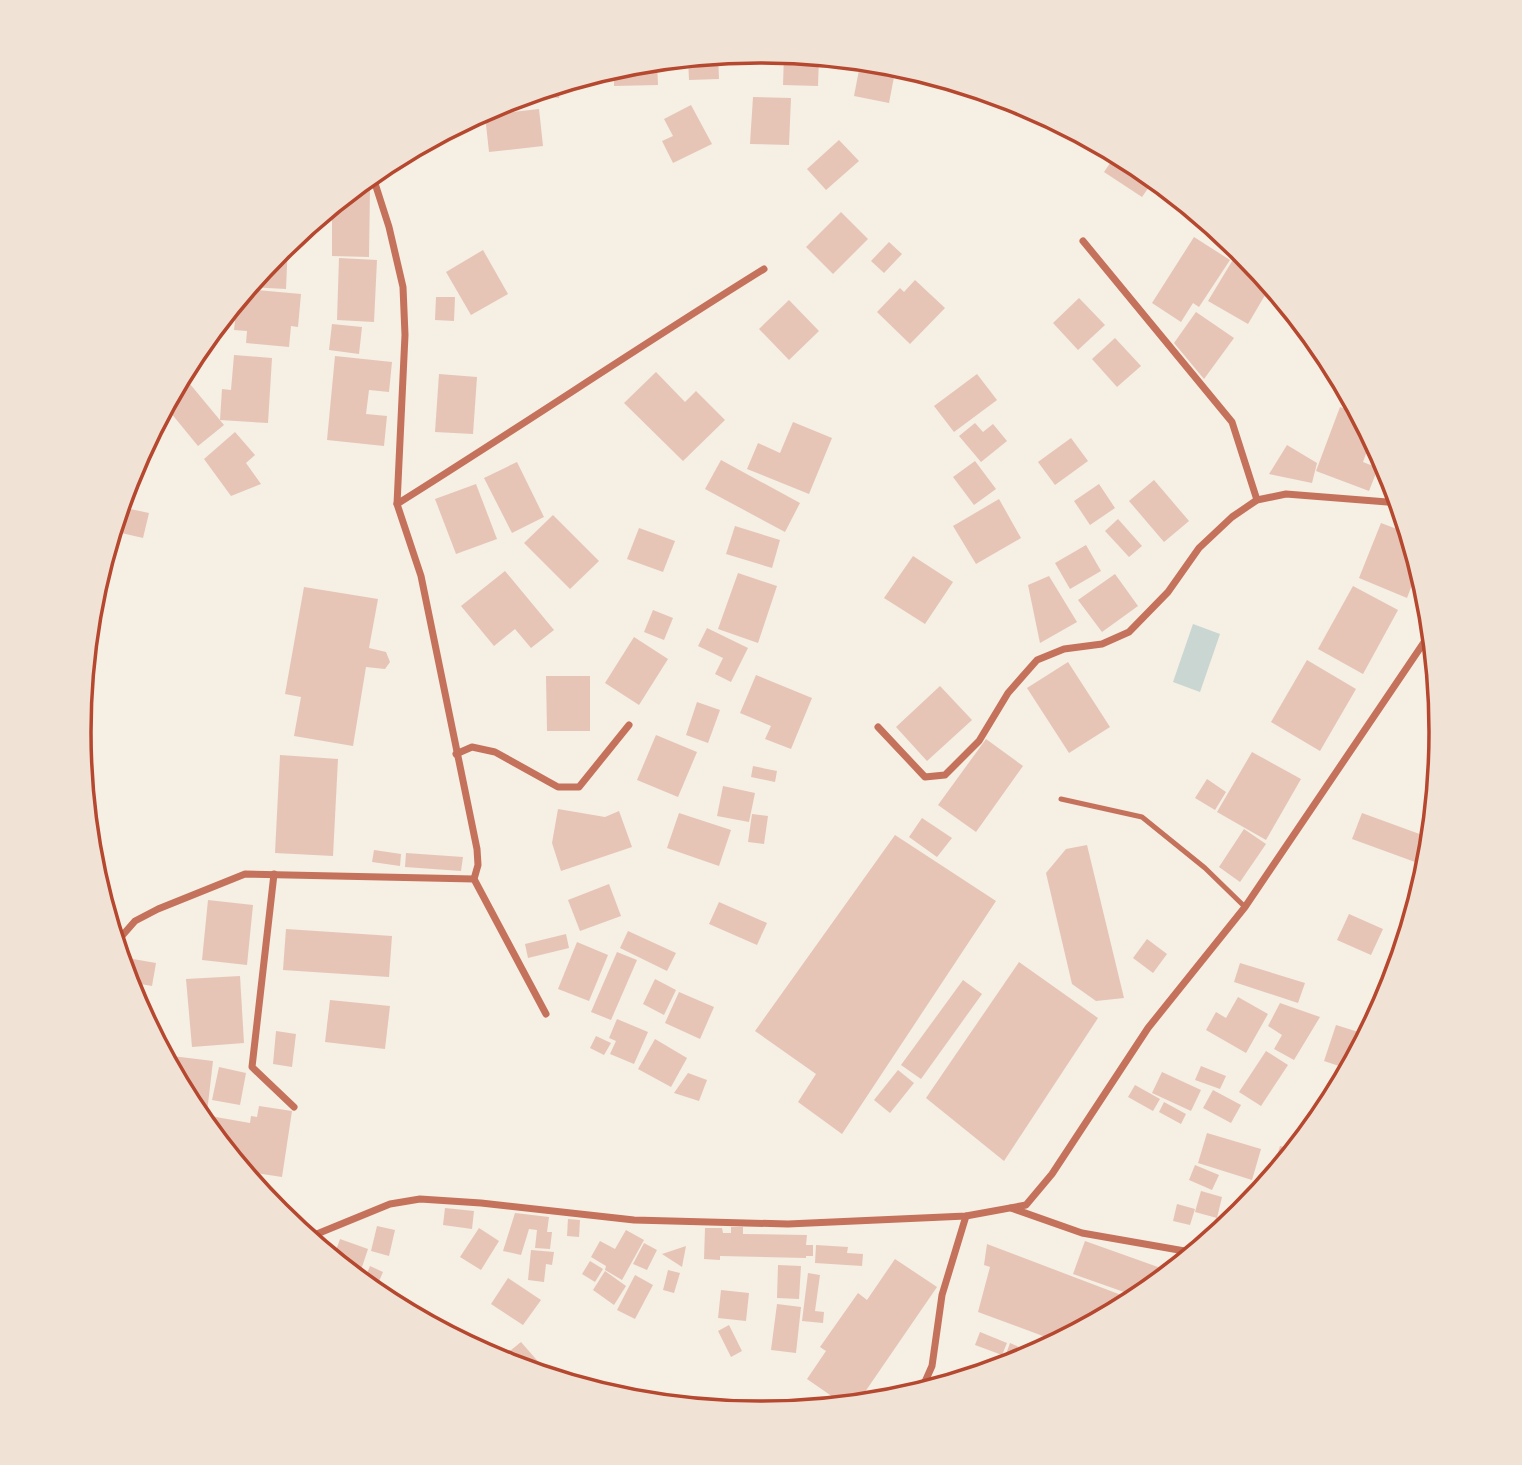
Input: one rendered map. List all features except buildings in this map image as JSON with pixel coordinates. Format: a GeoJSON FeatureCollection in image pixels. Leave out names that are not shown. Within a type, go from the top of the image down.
{"type":"FeatureCollection","features":[{"type":"Feature","properties":{"kind":"street"},"geometry":{"type":"LineString","coordinates":[[376,185],[390,227],[403,287],[405,335],[397,504],[421,576],[477,849],[478,865],[474,880],[546,1014]]}},
{"type":"Feature","properties":{"kind":"street"},"geometry":{"type":"LineString","coordinates":[[1083,241],[1232,422],[1257,500]]}},
{"type":"Feature","properties":{"kind":"street"},"geometry":{"type":"LineString","coordinates":[[397,504],[764,269]]}},
{"type":"Feature","properties":{"kind":"street"},"geometry":{"type":"LineString","coordinates":[[878,727],[925,777],[945,775],[979,741],[1008,693],[1037,660],[1064,649],[1102,644],[1129,632],[1168,592],[1199,548],[1232,516],[1257,500],[1286,494],[1390,502]]}},
{"type":"Feature","properties":{"kind":"street"},"geometry":{"type":"LineString","coordinates":[[318,1234],[390,1204],[420,1199],[634,1220],[788,1224],[966,1216],[1026,1205],[1052,1174],[1149,1028],[1245,906],[1424,642]]}},
{"type":"Feature","properties":{"kind":"street"},"geometry":{"type":"LineString","coordinates":[[456,754],[472,747],[495,752],[558,788],[579,787],[629,725]]}},
{"type":"Feature","properties":{"kind":"street"},"geometry":{"type":"LineString","coordinates":[[123,935],[135,921],[158,909],[245,874],[474,880]]}},
{"type":"Feature","properties":{"kind":"street"},"geometry":{"type":"LineString","coordinates":[[274,874],[252,1067],[294,1107]]}},
{"type":"Feature","properties":{"kind":"street"},"geometry":{"type":"LineString","coordinates":[[1010,1208],[1082,1233],[1183,1252]]}},
{"type":"Feature","properties":{"kind":"street"},"geometry":{"type":"LineString","coordinates":[[925,1381],[932,1366],[942,1295],[966,1216]]}},
{"type":"Feature","properties":{"kind":"lane"},"geometry":{"type":"LineString","coordinates":[[1061,799],[1142,817],[1205,868],[1245,906]]}},
{"type":"Feature","properties":{"kind":"shaded area"},"geometry":{"type":"Polygon","coordinates":[[[1193,624],[1220,634],[1200,692],[1173,682],[1193,624]]]}}]}
